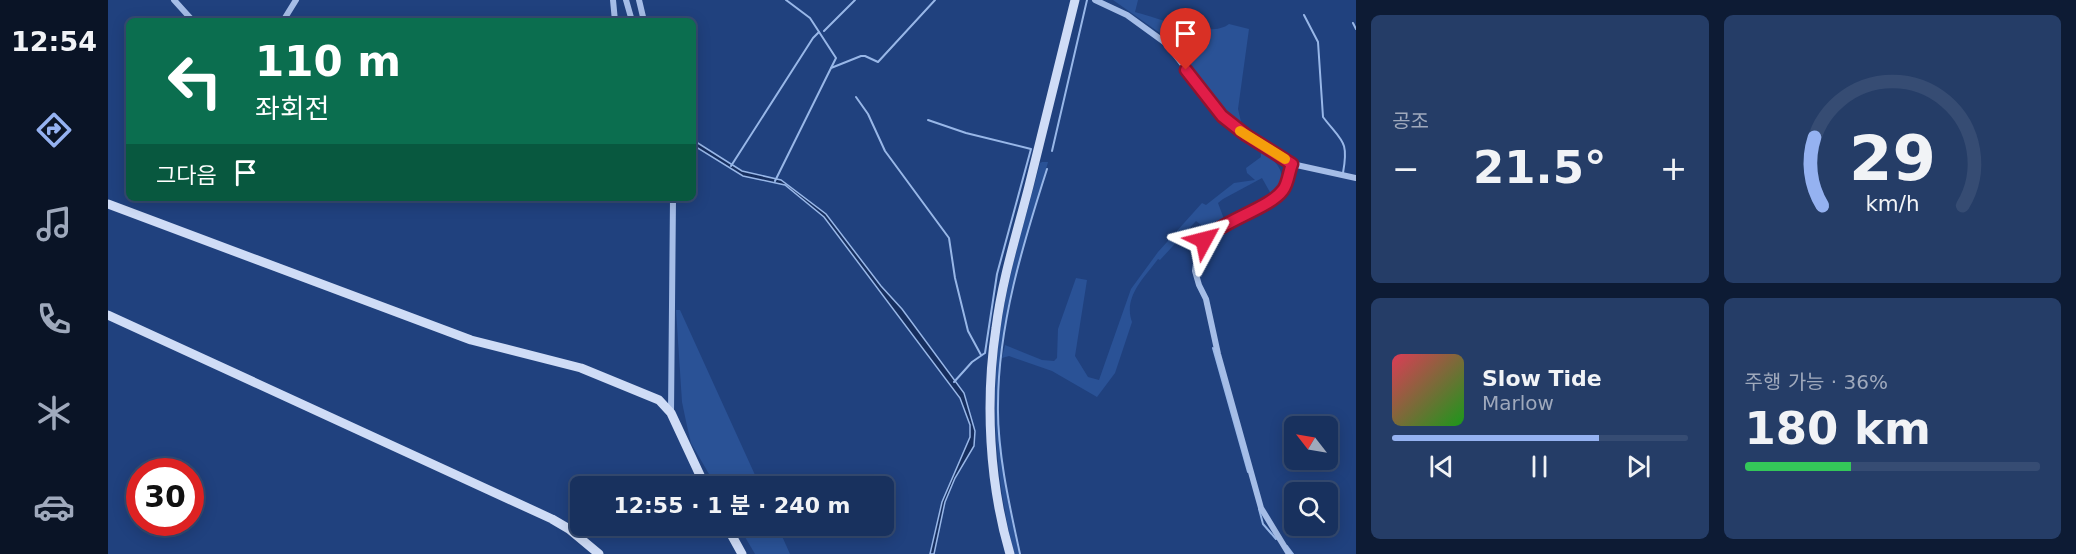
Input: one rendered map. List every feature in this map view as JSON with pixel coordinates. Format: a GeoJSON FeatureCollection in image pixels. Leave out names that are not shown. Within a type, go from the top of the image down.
{"type":"FeatureCollection","features":[{"type":"Feature","properties":{"kind":"street"},"geometry":{"type":"LineString","coordinates":[[174,0],[190,18]]}},
{"type":"Feature","properties":{"kind":"street"},"geometry":{"type":"LineString","coordinates":[[285,18],[296,0]]}},
{"type":"Feature","properties":{"kind":"street"},"geometry":{"type":"LineString","coordinates":[[612,0],[615,18]]}},
{"type":"Feature","properties":{"kind":"street"},"geometry":{"type":"LineString","coordinates":[[626,0],[631,18]]}},
{"type":"Feature","properties":{"kind":"street"},"geometry":{"type":"LineString","coordinates":[[639,0],[643,18]]}},
{"type":"Feature","properties":{"kind":"street"},"geometry":{"type":"LineString","coordinates":[[1010,554],[1004,535],[992,446],[991,397],[996,327],[1006,274],[1075,0]]}},
{"type":"Feature","properties":{"kind":"street"},"geometry":{"type":"LineString","coordinates":[[1095,0],[1127,15],[1167,44],[1222,116],[1246,135],[1292,164],[1356,178]]}},
{"type":"Feature","properties":{"kind":"street"},"geometry":{"type":"LineString","coordinates":[[1288,554],[1261,508],[1218,354],[1206,298],[1199,285],[1196,271],[1197,256],[1204,240],[1228,222],[1274,198],[1284,189],[1292,164]]}},
{"type":"Feature","properties":{"kind":"street"},"geometry":{"type":"LineString","coordinates":[[671,413],[673,201]]}},
{"type":"Feature","properties":{"kind":"street"},"geometry":{"type":"LineString","coordinates":[[108,204],[471,340],[581,368],[659,399],[671,413],[700,476]]}},
{"type":"Feature","properties":{"kind":"street"},"geometry":{"type":"LineString","coordinates":[[108,315],[552,519],[569,529],[599,554]]}},
{"type":"Feature","properties":{"kind":"street"},"geometry":{"type":"LineString","coordinates":[[732,536],[742,554]]}},
{"type":"Feature","properties":{"kind":"shaded area"},"geometry":{"type":"Polygon","coordinates":[[[1113,0],[1138,0],[1135,12],[1184,26],[1210,29],[1221,28],[1229,24],[1249,29],[1238,109],[1242,126],[1224,112],[1177,45],[1113,0]]]}},
{"type":"Feature","properties":{"kind":"shaded area"},"geometry":{"type":"Polygon","coordinates":[[[696,142],[742,171],[781,180],[826,214],[881,286],[902,309],[964,393],[975,431],[974,446],[955,478],[945,502],[934,554],[930,554],[942,502],[970,437],[970,425],[960,398],[824,217],[785,185],[743,176],[696,147],[696,142]]]}},
{"type":"Feature","properties":{"kind":"shaded area"},"geometry":{"type":"Polygon","coordinates":[[[1261,153],[1268,156],[1281,171],[1281,183],[1277,189],[1271,194],[1262,178],[1223,199],[1218,203],[1224,219],[1209,231],[1196,221],[1160,260],[1158,259],[1136,288],[1130,304],[1132,322],[1115,373],[1097,397],[1052,371],[1009,356],[1002,358],[1005,345],[1042,360],[1054,361],[1057,358],[1058,329],[1076,278],[1087,280],[1075,356],[1088,377],[1099,380],[1131,289],[1158,252],[1202,203],[1206,205],[1234,183],[1255,180],[1247,173],[1246,168],[1261,157],[1261,153]]]}},
{"type":"Feature","properties":{"kind":"shaded area"},"geometry":{"type":"Polygon","coordinates":[[[1042,162],[1048,162],[1009,301],[1000,358],[997,406],[1007,497],[1019,554],[1014,554],[1001,489],[998,456],[995,390],[997,357],[1001,324],[1018,243],[1042,162]]]}},
{"type":"Feature","properties":{"kind":"shaded area"},"geometry":{"type":"Polygon","coordinates":[[[676,310],[680,310],[755,476],[710,476],[691,443],[682,402],[676,310]]]}},
{"type":"Feature","properties":{"kind":"shaded area"},"geometry":{"type":"Polygon","coordinates":[[[744,536],[782,536],[790,554],[755,554],[744,536]]]}},
{"type":"Feature","properties":{"kind":"waterway"},"geometry":{"type":"LineString","coordinates":[[786,0],[810,18],[836,58],[831,68]]}},
{"type":"Feature","properties":{"kind":"waterway"},"geometry":{"type":"LineString","coordinates":[[824,31],[855,0]]}},
{"type":"Feature","properties":{"kind":"waterway"},"geometry":{"type":"LineString","coordinates":[[775,181],[831,68],[861,56],[878,62],[935,0]]}},
{"type":"Feature","properties":{"kind":"waterway"},"geometry":{"type":"LineString","coordinates":[[1052,151],[1087,0]]}},
{"type":"Feature","properties":{"kind":"waterway"},"geometry":{"type":"LineString","coordinates":[[1304,15],[1318,42],[1323,117],[1344,147],[1343,173]]}},
{"type":"Feature","properties":{"kind":"waterway"},"geometry":{"type":"LineString","coordinates":[[1353,23],[1356,29]]}},
{"type":"Feature","properties":{"kind":"waterway"},"geometry":{"type":"LineString","coordinates":[[731,166],[819,32]]}},
{"type":"Feature","properties":{"kind":"waterway"},"geometry":{"type":"LineString","coordinates":[[856,97],[868,114],[885,151],[949,238],[955,278],[968,331],[981,355]]}},
{"type":"Feature","properties":{"kind":"waterway"},"geometry":{"type":"LineString","coordinates":[[928,120],[966,133],[1031,149],[997,274],[985,353],[972,362],[954,382]]}},
{"type":"Feature","properties":{"kind":"waterway"},"geometry":{"type":"LineString","coordinates":[[1020,554],[1000,442],[999,375],[1007,315],[1029,226],[1047,169]]}},
{"type":"Feature","properties":{"kind":"waterway"},"geometry":{"type":"LineString","coordinates":[[1213,348],[1248,472]]}},
{"type":"Feature","properties":{"kind":"waterway"},"geometry":{"type":"LineString","coordinates":[[1259,509],[1263,524],[1276,539]]}},
{"type":"Feature","properties":{"kind":"waterway"},"geometry":{"type":"LineString","coordinates":[[1287,546],[1293,554]]}},
{"type":"Feature","properties":{"kind":"slow traffic"},"geometry":{"type":"LineString","coordinates":[[1240,131],[1285,159]]}},
{"type":"Feature","properties":{"kind":"route"},"geometry":{"type":"LineString","coordinates":[[1186,70],[1222,116],[1246,135],[1292,164],[1284,189],[1274,198],[1228,222],[1204,240]]}}]}
